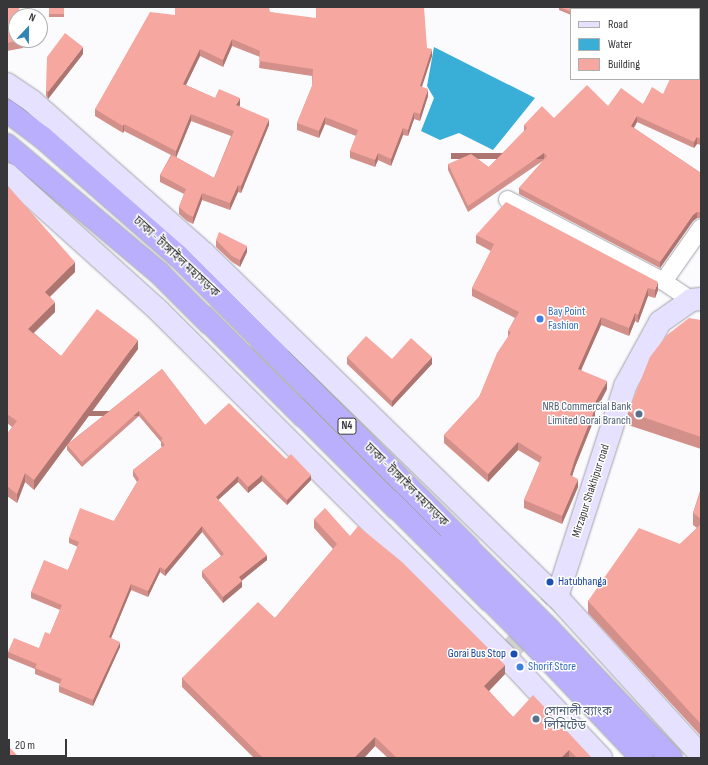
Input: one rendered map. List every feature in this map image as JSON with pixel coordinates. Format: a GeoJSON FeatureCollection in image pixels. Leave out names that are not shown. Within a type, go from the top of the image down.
{"type":"FeatureCollection","features":[{"type":"Feature","properties":{"kind":"highway","name":"ঢাকা - টাঙ্গাইল মহাসড়ক"},"geometry":{"type":"LineString","coordinates":[[7,111],[43,138],[178,256],[548,628],[671,758]]}},
{"type":"Feature","properties":{"kind":"highway","name":"ঢাকা - টাঙ্গাইল মহাসড়ক"},"geometry":{"type":"LineString","coordinates":[[7,145],[160,274],[529,639],[642,758]]}},
{"type":"Feature","properties":{"kind":"main road"},"geometry":{"type":"LineString","coordinates":[[7,84],[32,101],[204,253],[557,597],[701,755]]}},
{"type":"Feature","properties":{"kind":"main road"},"geometry":{"type":"LineString","coordinates":[[7,174],[159,311],[505,656],[601,758]]}},
{"type":"Feature","properties":{"kind":"main road","name":"Mirzapur Shakhipur road"},"geometry":{"type":"LineString","coordinates":[[557,597],[625,386],[660,322],[696,300]]}},
{"type":"Feature","properties":{"kind":"street"},"geometry":{"type":"LineString","coordinates":[[506,199],[663,281],[696,300]]}},
{"type":"Feature","properties":{"kind":"street"},"geometry":{"type":"LineString","coordinates":[[663,281],[701,227]]}},
{"type":"Feature","properties":{"kind":"water"},"geometry":{"type":"Polygon","coordinates":[[[434,47],[535,98],[493,150],[459,133],[440,140],[421,131],[434,98],[427,86],[434,47]]]}},
{"type":"Feature","properties":{"kind":"building"},"geometry":{"type":"Polygon","coordinates":[[[7,7],[19,7],[8,8],[7,43],[7,7]]]}},
{"type":"Feature","properties":{"kind":"building"},"geometry":{"type":"Polygon","coordinates":[[[49,7],[64,7],[64,14],[49,14],[49,7]]]}},
{"type":"Feature","properties":{"kind":"building"},"geometry":{"type":"Polygon","coordinates":[[[175,7],[269,7],[270,12],[316,18],[316,7],[424,7],[427,48],[432,49],[420,86],[428,89],[420,114],[414,112],[408,130],[403,128],[391,159],[378,153],[375,160],[350,151],[358,130],[325,117],[319,131],[297,123],[312,86],[313,69],[259,61],[260,51],[232,39],[223,60],[200,49],[183,84],[215,98],[219,89],[240,98],[236,105],[269,119],[241,186],[238,185],[230,203],[202,193],[193,217],[179,207],[186,189],[160,175],[172,155],[214,178],[234,131],[191,114],[176,151],[124,124],[123,126],[95,109],[150,12],[175,15],[175,7]]]}},
{"type":"Feature","properties":{"kind":"building"},"geometry":{"type":"Polygon","coordinates":[[[560,7],[575,7],[570,8],[570,12],[560,7]]]}},
{"type":"Feature","properties":{"kind":"building"},"geometry":{"type":"Polygon","coordinates":[[[699,7],[701,8],[701,28],[700,30],[700,8],[638,8],[699,7]]]}},
{"type":"Feature","properties":{"kind":"building"},"geometry":{"type":"Polygon","coordinates":[[[65,33],[83,47],[48,92],[46,90],[47,57],[65,33]]]}},
{"type":"Feature","properties":{"kind":"building"},"geometry":{"type":"Polygon","coordinates":[[[701,70],[701,139],[697,137],[694,142],[637,116],[631,126],[701,173],[701,212],[697,212],[693,215],[660,262],[519,188],[547,156],[544,153],[468,206],[448,164],[471,154],[489,167],[527,128],[524,125],[542,106],[554,118],[587,85],[608,106],[621,88],[643,104],[652,87],[663,94],[670,80],[700,80],[701,70]]]}},
{"type":"Feature","properties":{"kind":"building"},"geometry":{"type":"Polygon","coordinates":[[[7,185],[75,262],[45,292],[55,302],[28,329],[61,356],[97,309],[138,340],[34,480],[25,473],[17,494],[7,486],[7,434],[17,421],[7,414],[7,185]]]}},
{"type":"Feature","properties":{"kind":"building"},"geometry":{"type":"Polygon","coordinates":[[[506,202],[658,282],[655,290],[648,288],[638,315],[635,313],[629,328],[601,317],[578,369],[607,381],[592,408],[595,409],[575,459],[570,475],[578,479],[562,516],[524,500],[542,457],[518,442],[488,474],[444,435],[479,397],[497,353],[511,332],[508,331],[519,312],[472,288],[494,244],[476,235],[506,202]]]}},
{"type":"Feature","properties":{"kind":"building"},"geometry":{"type":"Polygon","coordinates":[[[219,232],[247,246],[240,260],[232,256],[216,240],[219,232]]]}},
{"type":"Feature","properties":{"kind":"building"},"geometry":{"type":"Polygon","coordinates":[[[689,318],[701,320],[701,437],[628,412],[650,357],[667,335],[689,318]]]}},
{"type":"Feature","properties":{"kind":"building"},"geometry":{"type":"Polygon","coordinates":[[[366,336],[392,359],[411,338],[432,357],[392,401],[347,357],[366,336]]]}},
{"type":"Feature","properties":{"kind":"building"},"geometry":{"type":"Polygon","coordinates":[[[162,369],[205,425],[229,403],[286,459],[291,454],[311,475],[287,500],[262,475],[248,487],[238,476],[216,497],[267,555],[239,577],[242,581],[223,597],[202,571],[224,554],[202,526],[165,570],[160,567],[148,591],[131,584],[109,637],[120,642],[93,700],[59,686],[62,679],[35,668],[37,664],[8,652],[14,638],[39,648],[45,632],[50,634],[62,605],[31,592],[44,560],[68,570],[79,542],[69,538],[80,508],[114,521],[139,479],[133,470],[165,445],[161,440],[163,439],[139,411],[82,462],[67,445],[162,369]]]}},
{"type":"Feature","properties":{"kind":"building"},"geometry":{"type":"Polygon","coordinates":[[[701,490],[701,519],[693,513],[701,490]]]}},
{"type":"Feature","properties":{"kind":"building"},"geometry":{"type":"Polygon","coordinates":[[[325,508],[350,536],[358,526],[402,562],[505,665],[484,686],[513,717],[533,695],[592,758],[577,758],[569,750],[561,758],[397,758],[375,737],[354,758],[263,758],[182,678],[258,602],[275,618],[337,544],[314,519],[325,508]]]}},
{"type":"Feature","properties":{"kind":"building"},"geometry":{"type":"Polygon","coordinates":[[[701,524],[701,724],[588,601],[639,528],[680,544],[701,524]]]}},
{"type":"Feature","properties":{"kind":"building"},"geometry":{"type":"Polygon","coordinates":[[[7,745],[20,758],[7,758],[7,745]]]}},
{"type":"Feature","properties":{"kind":"tunnel"},"geometry":{"type":"LineString","coordinates":[[505,656],[557,597]]}},
{"type":"Feature","properties":{"kind":"place","name":"Bay Point Fashion"},"geometry":{"type":"Point","coordinates":[540,319]}},
{"type":"Feature","properties":{"kind":"place","name":"NRB Commercial Bank Limited Gorai Branch"},"geometry":{"type":"Point","coordinates":[639,414]}},
{"type":"Feature","properties":{"kind":"place","name":"Hatubhanga"},"geometry":{"type":"Point","coordinates":[550,582]}},
{"type":"Feature","properties":{"kind":"place","name":"Gorai Bus Stop"},"geometry":{"type":"Point","coordinates":[514,654]}},
{"type":"Feature","properties":{"kind":"place","name":"Shorif Store"},"geometry":{"type":"Point","coordinates":[520,667]}},
{"type":"Feature","properties":{"kind":"place","name":"সোনালী ব্যাংক লিমিটেড"},"geometry":{"type":"Point","coordinates":[536,719]}}]}
